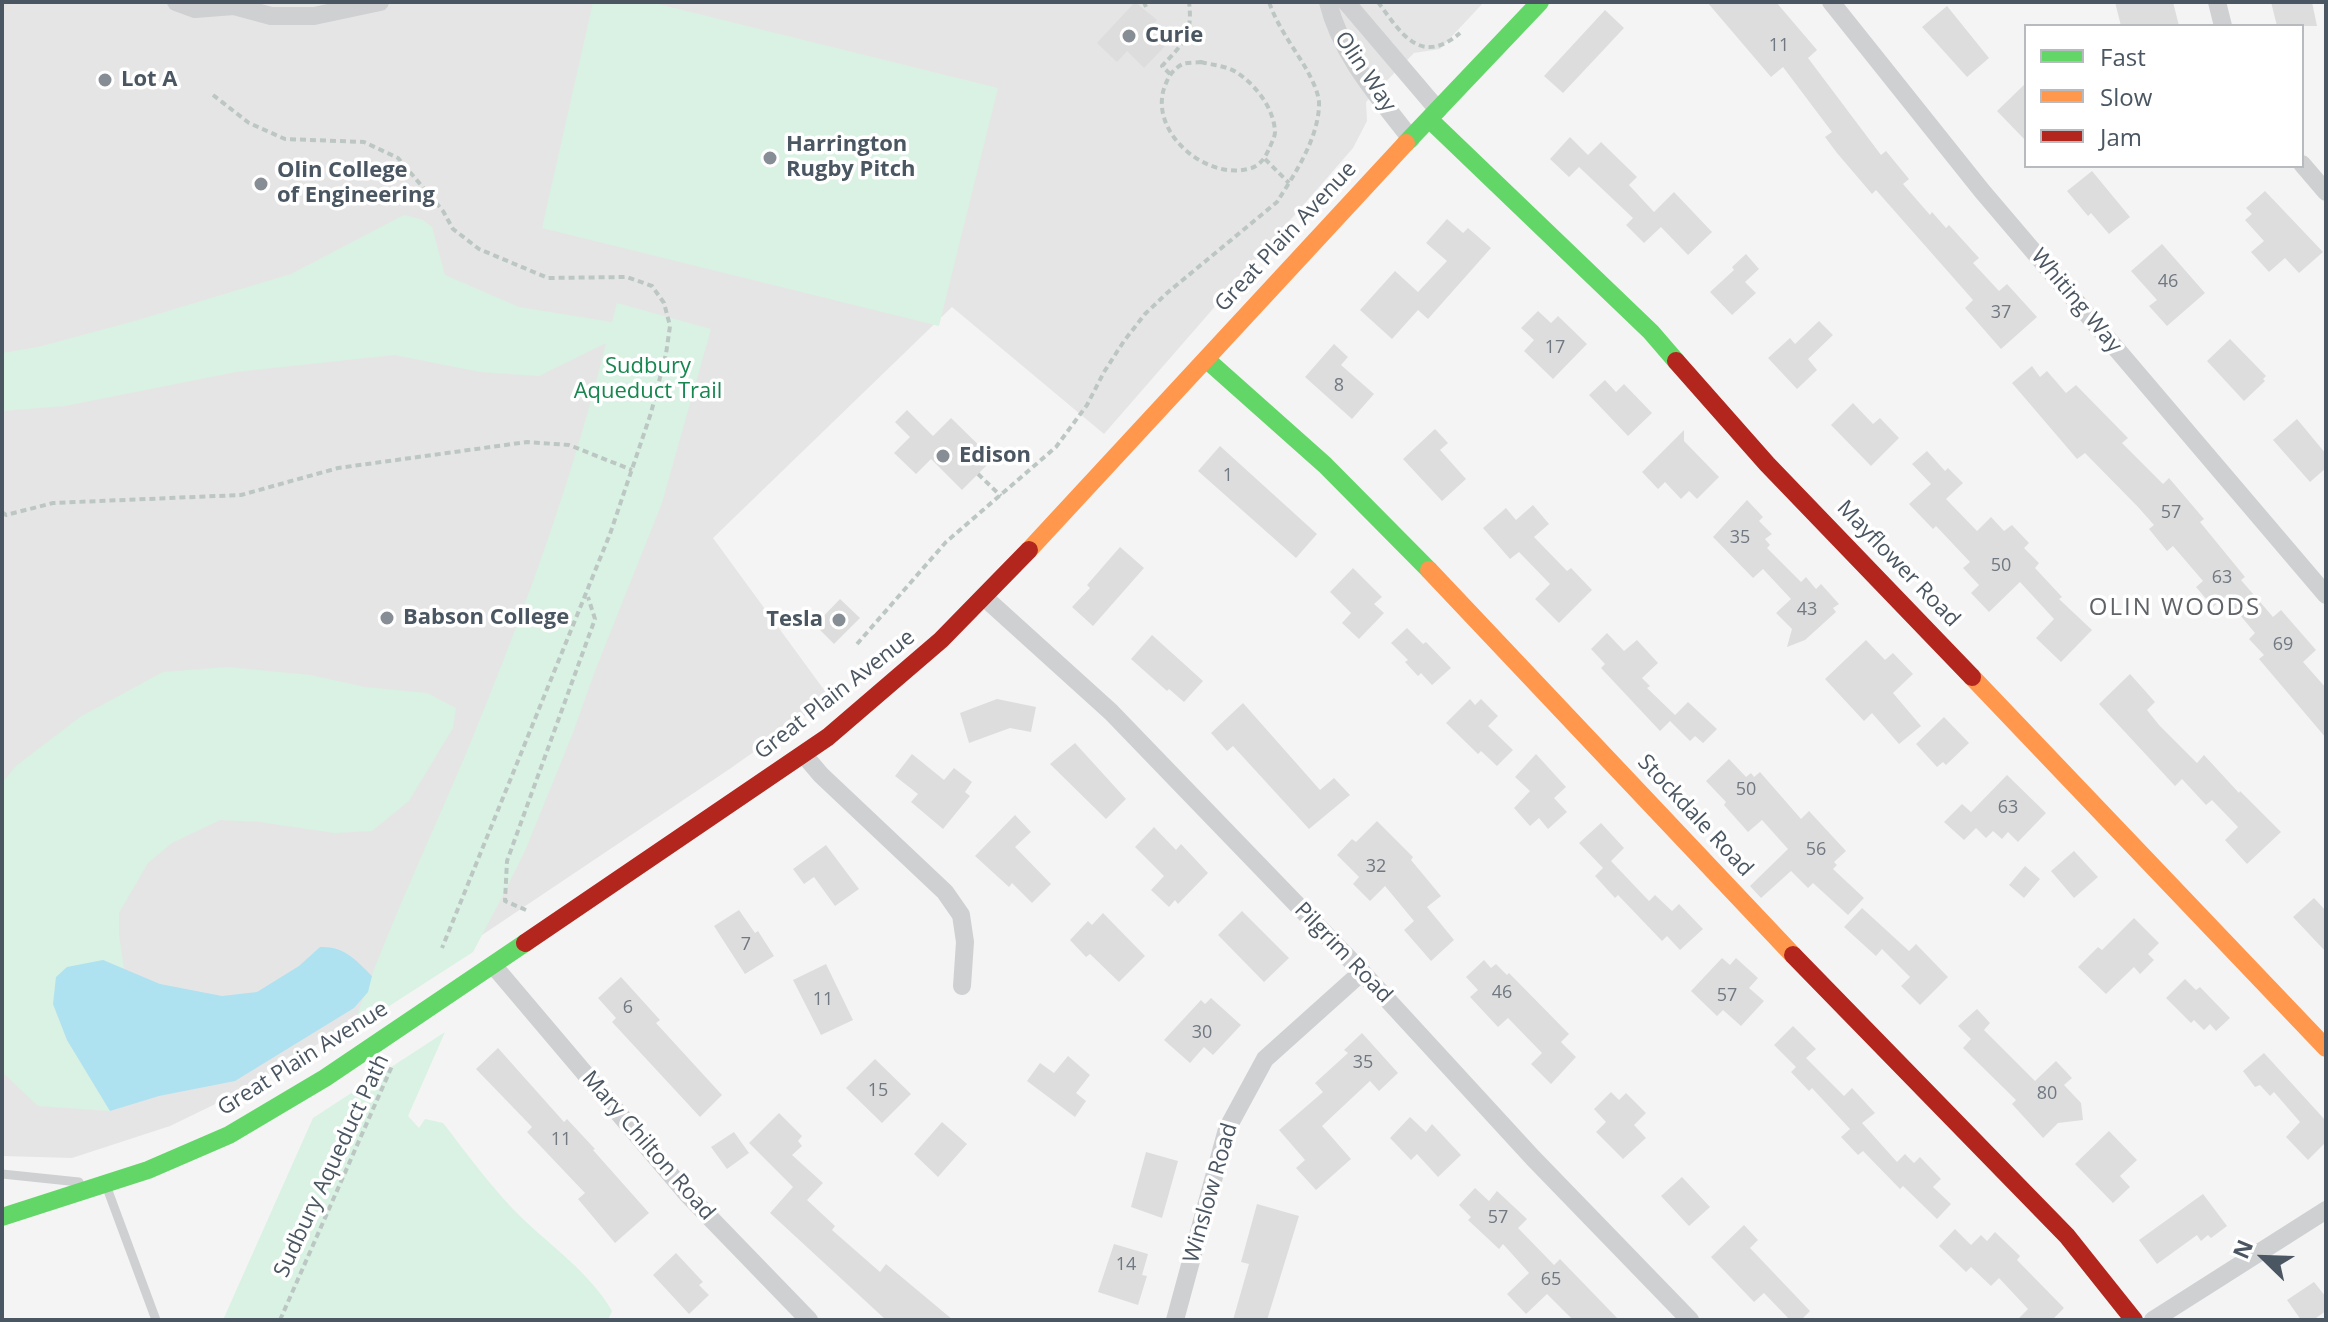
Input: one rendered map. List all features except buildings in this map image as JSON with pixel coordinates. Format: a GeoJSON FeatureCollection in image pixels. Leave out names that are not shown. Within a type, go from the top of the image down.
{"type":"FeatureCollection","features":[{"type":"Feature","properties":{"kind":"street"},"geometry":{"type":"LineString","coordinates":[[176,2],[195,9],[231,4],[271,16],[314,16],[380,2]]}},
{"type":"Feature","properties":{"kind":"street","name":"Olin Way"},"geometry":{"type":"LineString","coordinates":[[1328,2],[1333,24],[1353,61],[1411,139]]}},
{"type":"Feature","properties":{"kind":"street","name":"Olin Way"},"geometry":{"type":"LineString","coordinates":[[1346,2],[1434,114]]}},
{"type":"Feature","properties":{"kind":"street","name":"Great Plain Avenue"},"geometry":{"type":"LineString","coordinates":[[2,1217],[106,1185],[199,1149],[263,1116],[325,1078],[804,755],[898,680],[985,598],[1540,2]]}},
{"type":"Feature","properties":{"kind":"street","name":"Whiting Way"},"geometry":{"type":"LineString","coordinates":[[1831,2],[1982,191],[2326,595]]}},
{"type":"Feature","properties":{"kind":"street"},"geometry":{"type":"LineString","coordinates":[[2217,2],[2222,24]]}},
{"type":"Feature","properties":{"kind":"street","name":"Mayflower Road"},"geometry":{"type":"LineString","coordinates":[[1434,114],[1651,332],[1767,464],[2326,1048]]}},
{"type":"Feature","properties":{"kind":"street"},"geometry":{"type":"LineString","coordinates":[[2304,166],[2326,192]]}},
{"type":"Feature","properties":{"kind":"street","name":"Stockdale Road"},"geometry":{"type":"LineString","coordinates":[[1207,360],[1325,465],[1423,564],[1827,991],[2067,1236],[2134,1320]]}},
{"type":"Feature","properties":{"kind":"street","name":"Pilgrim Road"},"geometry":{"type":"LineString","coordinates":[[985,598],[1111,712],[1362,972],[1533,1158],[1690,1320]]}},
{"type":"Feature","properties":{"kind":"street"},"geometry":{"type":"LineString","coordinates":[[804,755],[821,775],[945,892],[961,915],[965,942],[962,986]]}},
{"type":"Feature","properties":{"kind":"street","name":"Mary Chilton Road"},"geometry":{"type":"LineString","coordinates":[[493,965],[687,1194],[809,1320]]}},
{"type":"Feature","properties":{"kind":"street","name":"Winslow Road"},"geometry":{"type":"LineString","coordinates":[[1175,1320],[1227,1129],[1265,1059],[1362,972]]}},
{"type":"Feature","properties":{"kind":"street"},"geometry":{"type":"LineString","coordinates":[[2153,1320],[2326,1210]]}},
{"type":"Feature","properties":{"kind":"lane"},"geometry":{"type":"LineString","coordinates":[[2,1174],[106,1185],[156,1320]]}},
{"type":"Feature","properties":{"kind":"path"},"geometry":{"type":"LineString","coordinates":[[1170,74],[1162,66],[1187,35],[1192,22],[1189,2]]}},
{"type":"Feature","properties":{"kind":"path"},"geometry":{"type":"LineString","coordinates":[[857,644],[946,542],[1056,447],[1087,405],[1124,341],[1145,314],[1277,202],[1304,157],[1319,106],[1317,92],[1308,72],[1269,2]]}},
{"type":"Feature","properties":{"kind":"path"},"geometry":{"type":"LineString","coordinates":[[1378,2],[1411,43],[1422,48],[1447,44],[1460,33]]}},
{"type":"Feature","properties":{"kind":"path"},"geometry":{"type":"LineString","coordinates":[[1201,62],[1234,70],[1254,87],[1268,107],[1275,133],[1265,159],[1251,169],[1227,171],[1201,162],[1180,145],[1165,120],[1160,95],[1170,74],[1183,64],[1201,62]]}},
{"type":"Feature","properties":{"kind":"path"},"geometry":{"type":"LineString","coordinates":[[213,95],[249,123],[285,139],[364,142],[398,158],[443,211],[453,229],[479,249],[548,278],[627,277],[652,286],[664,303],[670,326],[666,354],[632,470],[587,595],[442,948]]}},
{"type":"Feature","properties":{"kind":"path"},"geometry":{"type":"LineString","coordinates":[[1265,159],[1289,183]]}},
{"type":"Feature","properties":{"kind":"path"},"geometry":{"type":"LineString","coordinates":[[2,512],[6,515],[53,503],[241,495],[338,468],[527,442],[569,445],[632,470]]}},
{"type":"Feature","properties":{"kind":"path"},"geometry":{"type":"LineString","coordinates":[[978,474],[1001,496]]}},
{"type":"Feature","properties":{"kind":"path"},"geometry":{"type":"LineString","coordinates":[[543,932],[532,913],[505,901],[507,861],[595,619],[587,595]]}},
{"type":"Feature","properties":{"kind":"path","name":"Sudbury Aqueduct Path"},"geometry":{"type":"LineString","coordinates":[[280,1320],[397,1056]]}},
{"type":"Feature","properties":{"kind":"shaded area","name":"Babson College"},"geometry":{"type":"Polygon","coordinates":[[[2,2],[1484,2],[1440,49],[1414,53],[1366,102],[1367,121],[1353,148],[1104,434],[952,307],[713,538],[830,698],[339,1031],[236,1094],[170,1126],[72,1158],[2,1156],[2,2]]]}},
{"type":"Feature","properties":{"kind":"green space","name":"Harrington Rugby Pitch"},"geometry":{"type":"Polygon","coordinates":[[[593,2],[650,2],[998,88],[939,326],[542,228],[593,2]]]}},
{"type":"Feature","properties":{"kind":"green space","name":"Sudbury Aqueduct Trail"},"geometry":{"type":"Polygon","coordinates":[[[404,215],[423,220],[432,227],[445,275],[519,307],[612,322],[617,303],[711,329],[662,503],[525,851],[498,905],[473,952],[352,1030],[379,956],[511,642],[579,444],[606,343],[539,376],[480,372],[394,355],[236,372],[65,406],[2,411],[2,353],[38,347],[138,320],[291,274],[404,215]]]}},
{"type":"Feature","properties":{"kind":"green space"},"geometry":{"type":"Polygon","coordinates":[[[227,667],[310,675],[365,687],[427,693],[456,708],[453,728],[409,801],[372,831],[334,833],[260,822],[220,820],[172,843],[148,863],[119,913],[124,969],[103,960],[53,1004],[67,1040],[110,1111],[38,1106],[2,1072],[2,783],[16,766],[80,717],[163,672],[227,667]]]}},
{"type":"Feature","properties":{"kind":"green space"},"geometry":{"type":"Polygon","coordinates":[[[445,1032],[408,1116],[419,1128],[425,1119],[443,1123],[511,1207],[593,1285],[612,1311],[608,1320],[223,1320],[313,1118],[445,1032]]]}},
{"type":"Feature","properties":{"kind":"water"},"geometry":{"type":"Polygon","coordinates":[[[320,947],[343,952],[372,976],[368,992],[354,1008],[235,1081],[159,1096],[110,1111],[67,1040],[53,1004],[56,977],[67,967],[103,960],[160,984],[222,996],[257,992],[299,966],[320,947]]]}},
{"type":"Feature","properties":{"kind":"traffic: fast"},"geometry":{"type":"LineString","coordinates":[[1406,143],[1540,2]]}},
{"type":"Feature","properties":{"kind":"traffic: fast"},"geometry":{"type":"LineString","coordinates":[[1429,119],[1651,332],[1676,361]]}},
{"type":"Feature","properties":{"kind":"traffic: fast"},"geometry":{"type":"LineString","coordinates":[[1207,360],[1325,465],[1429,570]]}},
{"type":"Feature","properties":{"kind":"traffic: fast"},"geometry":{"type":"LineString","coordinates":[[2,1217],[148,1170],[229,1135],[325,1078],[525,943]]}},
{"type":"Feature","properties":{"kind":"traffic: slow"},"geometry":{"type":"LineString","coordinates":[[1029,550],[1406,143]]}},
{"type":"Feature","properties":{"kind":"traffic: slow"},"geometry":{"type":"LineString","coordinates":[[1429,570],[1793,955]]}},
{"type":"Feature","properties":{"kind":"traffic: slow"},"geometry":{"type":"LineString","coordinates":[[1972,677],[2326,1048]]}},
{"type":"Feature","properties":{"kind":"traffic: jam"},"geometry":{"type":"LineString","coordinates":[[1676,361],[1767,464],[1972,677]]}},
{"type":"Feature","properties":{"kind":"traffic: jam"},"geometry":{"type":"LineString","coordinates":[[525,943],[828,737],[941,640],[1029,550]]}},
{"type":"Feature","properties":{"kind":"traffic: jam"},"geometry":{"type":"LineString","coordinates":[[1793,955],[2067,1236],[2134,1320]]}},
{"type":"Feature","properties":{"kind":"place","name":"Curie"},"geometry":{"type":"Point","coordinates":[1129,36]}},
{"type":"Feature","properties":{"kind":"place","name":"Lot A"},"geometry":{"type":"Point","coordinates":[105,80]}},
{"type":"Feature","properties":{"kind":"place","name":"Harrington Rugby Pitch"},"geometry":{"type":"Point","coordinates":[770,158]}},
{"type":"Feature","properties":{"kind":"place","name":"Olin College of Engineering"},"geometry":{"type":"Point","coordinates":[261,184]}},
{"type":"Feature","properties":{"kind":"place","name":"Edison"},"geometry":{"type":"Point","coordinates":[943,456]}},
{"type":"Feature","properties":{"kind":"place","name":"Babson College"},"geometry":{"type":"Point","coordinates":[387,618]}},
{"type":"Feature","properties":{"kind":"place","name":"Tesla"},"geometry":{"type":"Point","coordinates":[839,620]}},
{"type":"Feature","properties":{"kind":"district","name":"OLIN WOODS"},"geometry":{"type":"Point","coordinates":[2175,608]}}]}
